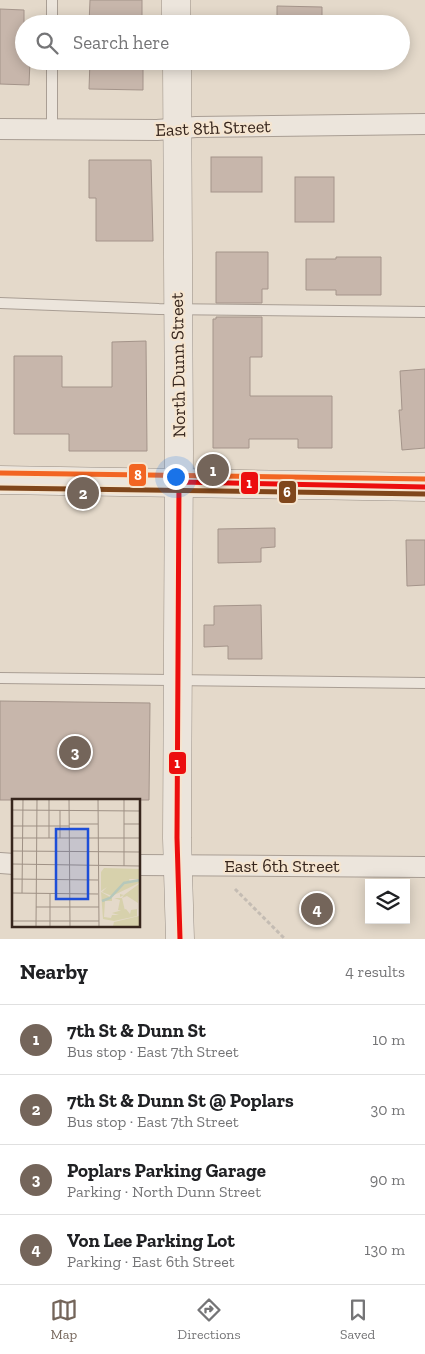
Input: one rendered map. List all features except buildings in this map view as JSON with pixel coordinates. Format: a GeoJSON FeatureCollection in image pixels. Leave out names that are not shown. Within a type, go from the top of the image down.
{"type":"FeatureCollection","features":[{"type":"Feature","properties":{"kind":"street"},"geometry":{"type":"LineString","coordinates":[[176,0],[176,15]]}},
{"type":"Feature","properties":{"kind":"street","name":"North Dunn Street"},"geometry":{"type":"LineString","coordinates":[[177,70],[179,482],[177,680],[180,939]]}},
{"type":"Feature","properties":{"kind":"street","name":"East 8th Street"},"geometry":{"type":"LineString","coordinates":[[0,129],[157,130],[177,128],[425,124]]}},
{"type":"Feature","properties":{"kind":"street"},"geometry":{"type":"LineString","coordinates":[[0,480],[425,486]]}},
{"type":"Feature","properties":{"kind":"street","name":"East 6th Street"},"geometry":{"type":"LineString","coordinates":[[140,865],[425,867]]}},
{"type":"Feature","properties":{"kind":"lane"},"geometry":{"type":"LineString","coordinates":[[52,0],[52,15]]}},
{"type":"Feature","properties":{"kind":"lane"},"geometry":{"type":"LineString","coordinates":[[52,70],[52,129]]}},
{"type":"Feature","properties":{"kind":"lane"},"geometry":{"type":"LineString","coordinates":[[0,303],[425,312]]}},
{"type":"Feature","properties":{"kind":"lane"},"geometry":{"type":"LineString","coordinates":[[0,678],[425,683]]}},
{"type":"Feature","properties":{"kind":"path"},"geometry":{"type":"LineString","coordinates":[[235,889],[286,939]]}},
{"type":"Feature","properties":{"kind":"transit line","name":"8"},"geometry":{"type":"LineString","coordinates":[[0,473],[425,479]]}},
{"type":"Feature","properties":{"kind":"transit line","name":"1"},"geometry":{"type":"LineString","coordinates":[[180,939],[177,838],[179,482],[425,487]]}},
{"type":"Feature","properties":{"kind":"transit line","name":"6"},"geometry":{"type":"LineString","coordinates":[[0,488],[425,494]]}},
{"type":"Feature","properties":{"kind":"place","name":"7th St & Dunn St"},"geometry":{"type":"Point","coordinates":[213,470]}},
{"type":"Feature","properties":{"kind":"place","name":"7th St & Dunn St @ Poplars"},"geometry":{"type":"Point","coordinates":[83,493]}},
{"type":"Feature","properties":{"kind":"place","name":"Poplars Parking Garage"},"geometry":{"type":"Point","coordinates":[75,752]}},
{"type":"Feature","properties":{"kind":"place","name":"Von Lee Parking Lot"},"geometry":{"type":"Point","coordinates":[317,909]}}]}
